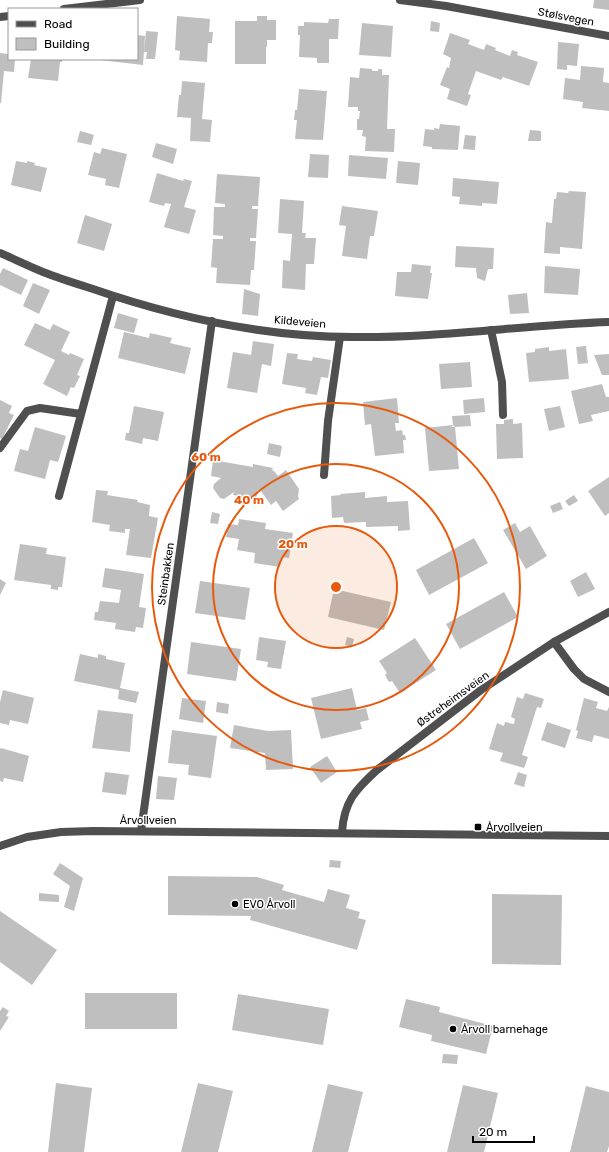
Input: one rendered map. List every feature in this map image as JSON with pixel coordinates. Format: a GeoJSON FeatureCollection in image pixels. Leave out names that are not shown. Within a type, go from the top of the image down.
{"type":"FeatureCollection","features":[{"type":"Feature","properties":{"kind":"street"},"geometry":{"type":"LineString","coordinates":[[72,8],[140,0]]}},
{"type":"Feature","properties":{"kind":"street","name":"Stølsvegen"},"geometry":{"type":"LineString","coordinates":[[400,0],[446,6],[609,36]]}},
{"type":"Feature","properties":{"kind":"street","name":"Kildeveien"},"geometry":{"type":"LineString","coordinates":[[0,253],[44,272],[113,296],[176,313],[245,328],[340,337],[380,337],[609,322]]}},
{"type":"Feature","properties":{"kind":"street"},"geometry":{"type":"LineString","coordinates":[[59,496],[113,296]]}},
{"type":"Feature","properties":{"kind":"street","name":"Steinbakken"},"geometry":{"type":"LineString","coordinates":[[141,831],[212,321]]}},
{"type":"Feature","properties":{"kind":"street"},"geometry":{"type":"LineString","coordinates":[[491,330],[502,382],[503,414]]}},
{"type":"Feature","properties":{"kind":"street"},"geometry":{"type":"LineString","coordinates":[[324,475],[328,421],[340,337]]}},
{"type":"Feature","properties":{"kind":"street"},"geometry":{"type":"LineString","coordinates":[[0,448],[27,411],[40,408],[81,414]]}},
{"type":"Feature","properties":{"kind":"street","name":"Østreheimsveien"},"geometry":{"type":"LineString","coordinates":[[342,832],[343,817],[346,806],[362,783],[376,770],[481,690],[554,642],[609,612]]}},
{"type":"Feature","properties":{"kind":"street"},"geometry":{"type":"LineString","coordinates":[[554,642],[584,679],[609,692]]}},
{"type":"Feature","properties":{"kind":"street","name":"Årvollveien"},"geometry":{"type":"LineString","coordinates":[[0,846],[27,837],[61,832],[342,832],[609,836]]}},
{"type":"Feature","properties":{"kind":"building"},"geometry":{"type":"Polygon","coordinates":[[[594,0],[609,0],[609,10],[593,8],[594,0]]]}},
{"type":"Feature","properties":{"kind":"building"},"geometry":{"type":"Polygon","coordinates":[[[177,16],[210,19],[209,32],[213,32],[212,43],[208,43],[207,62],[179,60],[180,51],[175,50],[177,16]]]}},
{"type":"Feature","properties":{"kind":"building"},"geometry":{"type":"Polygon","coordinates":[[[257,16],[267,16],[267,20],[276,20],[276,40],[267,40],[266,64],[235,64],[235,21],[257,21],[257,16]]]}},
{"type":"Feature","properties":{"kind":"building"},"geometry":{"type":"Polygon","coordinates":[[[329,19],[339,19],[338,39],[329,39],[329,63],[317,63],[317,58],[299,57],[300,35],[298,35],[298,26],[304,26],[304,22],[328,23],[329,19]]]}},
{"type":"Feature","properties":{"kind":"building"},"geometry":{"type":"Polygon","coordinates":[[[431,21],[440,23],[439,32],[430,31],[431,21]]]}},
{"type":"Feature","properties":{"kind":"building"},"geometry":{"type":"Polygon","coordinates":[[[362,23],[393,26],[391,57],[359,55],[362,23]]]}},
{"type":"Feature","properties":{"kind":"building"},"geometry":{"type":"Polygon","coordinates":[[[146,31],[158,32],[155,59],[146,59],[147,52],[144,52],[146,31]]]}},
{"type":"Feature","properties":{"kind":"building"},"geometry":{"type":"Polygon","coordinates":[[[450,33],[470,40],[468,44],[484,50],[486,44],[496,48],[495,50],[510,56],[512,50],[518,52],[517,55],[538,62],[529,86],[503,77],[501,80],[476,71],[468,94],[471,95],[467,106],[447,99],[450,89],[440,85],[447,67],[449,68],[451,58],[443,54],[450,33]]]}},
{"type":"Feature","properties":{"kind":"building"},"geometry":{"type":"Polygon","coordinates":[[[138,35],[145,36],[143,65],[100,60],[138,60],[138,35]]]}},
{"type":"Feature","properties":{"kind":"building"},"geometry":{"type":"Polygon","coordinates":[[[558,42],[579,44],[577,66],[567,65],[567,70],[557,69],[558,42]]]}},
{"type":"Feature","properties":{"kind":"building"},"geometry":{"type":"Polygon","coordinates":[[[0,53],[8,54],[8,60],[15,60],[14,72],[4,71],[0,103],[0,53]]]}},
{"type":"Feature","properties":{"kind":"building"},"geometry":{"type":"Polygon","coordinates":[[[31,60],[63,60],[62,62],[60,62],[58,81],[28,78],[31,60]]]}},
{"type":"Feature","properties":{"kind":"building"},"geometry":{"type":"Polygon","coordinates":[[[581,66],[604,68],[603,82],[609,83],[609,111],[582,108],[583,102],[563,99],[565,78],[580,80],[581,66]]]}},
{"type":"Feature","properties":{"kind":"building"},"geometry":{"type":"Polygon","coordinates":[[[360,68],[372,69],[372,71],[382,69],[382,75],[389,75],[387,129],[395,129],[394,152],[365,151],[366,137],[362,136],[363,130],[357,130],[357,119],[359,119],[360,111],[358,111],[358,107],[348,107],[350,77],[359,78],[360,68]]]}},
{"type":"Feature","properties":{"kind":"building"},"geometry":{"type":"Polygon","coordinates":[[[182,81],[205,83],[202,119],[212,120],[210,142],[190,141],[191,118],[177,117],[182,81]]]}},
{"type":"Feature","properties":{"kind":"building"},"geometry":{"type":"Polygon","coordinates":[[[299,89],[327,91],[323,140],[295,139],[297,120],[294,120],[295,110],[297,110],[299,89]]]}},
{"type":"Feature","properties":{"kind":"building"},"geometry":{"type":"Polygon","coordinates":[[[440,124],[460,126],[458,150],[432,149],[432,147],[423,146],[425,129],[439,129],[440,124]]]}},
{"type":"Feature","properties":{"kind":"building"},"geometry":{"type":"Polygon","coordinates":[[[530,130],[541,131],[541,141],[528,141],[530,130]]]}},
{"type":"Feature","properties":{"kind":"building"},"geometry":{"type":"Polygon","coordinates":[[[80,131],[94,135],[91,145],[77,142],[80,131]]]}},
{"type":"Feature","properties":{"kind":"building"},"geometry":{"type":"Polygon","coordinates":[[[465,135],[476,136],[475,150],[463,149],[465,135]]]}},
{"type":"Feature","properties":{"kind":"building"},"geometry":{"type":"Polygon","coordinates":[[[156,143],[177,149],[173,164],[152,157],[156,143]]]}},
{"type":"Feature","properties":{"kind":"building"},"geometry":{"type":"Polygon","coordinates":[[[102,148],[127,154],[119,188],[105,185],[106,179],[88,175],[94,152],[100,154],[102,148]]]}},
{"type":"Feature","properties":{"kind":"building"},"geometry":{"type":"Polygon","coordinates":[[[310,154],[329,155],[328,178],[308,177],[310,154]]]}},
{"type":"Feature","properties":{"kind":"building"},"geometry":{"type":"Polygon","coordinates":[[[349,155],[388,158],[386,179],[348,176],[349,155]]]}},
{"type":"Feature","properties":{"kind":"building"},"geometry":{"type":"Polygon","coordinates":[[[16,161],[27,163],[27,161],[35,163],[34,165],[47,168],[41,192],[11,185],[16,161]]]}},
{"type":"Feature","properties":{"kind":"building"},"geometry":{"type":"Polygon","coordinates":[[[398,161],[420,163],[418,185],[396,183],[398,161]]]}},
{"type":"Feature","properties":{"kind":"building"},"geometry":{"type":"Polygon","coordinates":[[[157,173],[183,181],[184,179],[192,181],[184,207],[196,210],[189,234],[164,227],[171,204],[165,203],[164,206],[149,202],[157,173]]]}},
{"type":"Feature","properties":{"kind":"building"},"geometry":{"type":"Polygon","coordinates":[[[217,174],[260,177],[258,206],[252,206],[252,209],[258,209],[256,238],[250,238],[250,241],[256,241],[254,270],[251,270],[250,285],[216,283],[217,268],[211,267],[213,239],[223,239],[223,236],[213,235],[214,207],[225,207],[225,204],[215,203],[217,174]]]}},
{"type":"Feature","properties":{"kind":"building"},"geometry":{"type":"Polygon","coordinates":[[[453,178],[499,182],[497,204],[482,203],[482,206],[459,204],[460,197],[452,196],[453,178]]]}},
{"type":"Feature","properties":{"kind":"building"},"geometry":{"type":"Polygon","coordinates":[[[569,191],[586,192],[582,249],[560,247],[560,254],[544,253],[546,222],[552,223],[554,199],[556,199],[557,192],[568,193],[569,191]]]}},
{"type":"Feature","properties":{"kind":"building"},"geometry":{"type":"Polygon","coordinates":[[[280,199],[304,201],[302,233],[306,233],[305,238],[316,238],[314,264],[306,264],[305,290],[282,288],[283,260],[290,261],[292,234],[278,233],[280,199]]]}},
{"type":"Feature","properties":{"kind":"building"},"geometry":{"type":"Polygon","coordinates":[[[342,206],[378,211],[374,236],[370,236],[367,259],[342,256],[346,226],[339,225],[342,206]]]}},
{"type":"Feature","properties":{"kind":"building"},"geometry":{"type":"Polygon","coordinates":[[[85,215],[112,224],[104,251],[77,243],[85,215]]]}},
{"type":"Feature","properties":{"kind":"building"},"geometry":{"type":"Polygon","coordinates":[[[456,246],[494,248],[493,269],[488,269],[485,281],[477,278],[476,268],[455,267],[456,246]]]}},
{"type":"Feature","properties":{"kind":"building"},"geometry":{"type":"Polygon","coordinates":[[[412,264],[431,266],[430,273],[432,273],[428,299],[395,296],[397,272],[411,272],[412,264]]]}},
{"type":"Feature","properties":{"kind":"building"},"geometry":{"type":"Polygon","coordinates":[[[545,266],[580,269],[578,295],[544,293],[545,266]]]}},
{"type":"Feature","properties":{"kind":"building"},"geometry":{"type":"Polygon","coordinates":[[[3,268],[28,280],[21,295],[0,285],[0,274],[3,268]]]}},
{"type":"Feature","properties":{"kind":"building"},"geometry":{"type":"Polygon","coordinates":[[[33,283],[50,290],[39,314],[23,306],[33,283]]]}},
{"type":"Feature","properties":{"kind":"building"},"geometry":{"type":"Polygon","coordinates":[[[244,289],[260,294],[258,316],[242,314],[244,289]]]}},
{"type":"Feature","properties":{"kind":"building"},"geometry":{"type":"Polygon","coordinates":[[[527,293],[529,313],[510,314],[508,295],[527,293]]]}},
{"type":"Feature","properties":{"kind":"building"},"geometry":{"type":"Polygon","coordinates":[[[118,313],[138,319],[134,333],[114,328],[118,313]]]}},
{"type":"Feature","properties":{"kind":"building"},"geometry":{"type":"Polygon","coordinates":[[[35,323],[50,330],[53,324],[70,332],[61,351],[84,359],[77,375],[80,376],[74,388],[71,387],[67,396],[43,384],[55,360],[24,345],[35,323]]]}},
{"type":"Feature","properties":{"kind":"building"},"geometry":{"type":"Polygon","coordinates":[[[124,332],[149,338],[150,333],[172,338],[170,343],[191,348],[185,374],[118,358],[124,332]]]}},
{"type":"Feature","properties":{"kind":"building"},"geometry":{"type":"Polygon","coordinates":[[[253,341],[274,344],[271,366],[262,364],[257,393],[227,388],[233,352],[251,355],[253,341]]]}},
{"type":"Feature","properties":{"kind":"building"},"geometry":{"type":"Polygon","coordinates":[[[586,346],[588,363],[578,364],[576,347],[586,346]]]}},
{"type":"Feature","properties":{"kind":"building"},"geometry":{"type":"Polygon","coordinates":[[[549,347],[549,351],[566,349],[569,379],[529,382],[526,353],[535,352],[535,349],[549,347]]]}},
{"type":"Feature","properties":{"kind":"building"},"geometry":{"type":"Polygon","coordinates":[[[287,353],[298,354],[297,359],[312,361],[313,357],[331,360],[328,378],[321,377],[317,395],[305,393],[306,388],[282,384],[287,353]]]}},
{"type":"Feature","properties":{"kind":"building"},"geometry":{"type":"Polygon","coordinates":[[[609,354],[609,375],[602,375],[594,355],[609,354]]]}},
{"type":"Feature","properties":{"kind":"building"},"geometry":{"type":"Polygon","coordinates":[[[470,362],[472,387],[441,389],[439,364],[470,362]]]}},
{"type":"Feature","properties":{"kind":"building"},"geometry":{"type":"Polygon","coordinates":[[[602,384],[606,397],[609,397],[609,411],[591,415],[593,421],[579,424],[571,391],[602,384]]]}},
{"type":"Feature","properties":{"kind":"building"},"geometry":{"type":"Polygon","coordinates":[[[397,398],[399,423],[395,423],[396,431],[402,430],[403,435],[405,435],[406,440],[403,440],[404,453],[375,456],[371,424],[365,425],[363,402],[397,398]]]}},
{"type":"Feature","properties":{"kind":"building"},"geometry":{"type":"Polygon","coordinates":[[[484,398],[485,412],[464,414],[463,400],[484,398]]]}},
{"type":"Feature","properties":{"kind":"building"},"geometry":{"type":"Polygon","coordinates":[[[0,400],[12,406],[9,413],[14,415],[2,439],[0,438],[0,400]]]}},
{"type":"Feature","properties":{"kind":"building"},"geometry":{"type":"Polygon","coordinates":[[[134,406],[164,412],[158,441],[143,438],[142,444],[125,440],[126,433],[129,433],[134,406]]]}},
{"type":"Feature","properties":{"kind":"building"},"geometry":{"type":"Polygon","coordinates":[[[560,406],[565,427],[549,431],[544,409],[560,406]]]}},
{"type":"Feature","properties":{"kind":"building"},"geometry":{"type":"Polygon","coordinates":[[[470,415],[471,426],[455,427],[453,425],[452,416],[470,415]]]}},
{"type":"Feature","properties":{"kind":"building"},"geometry":{"type":"Polygon","coordinates":[[[513,419],[513,424],[522,423],[523,458],[497,459],[496,424],[504,424],[504,420],[513,419]]]}},
{"type":"Feature","properties":{"kind":"building"},"geometry":{"type":"Polygon","coordinates":[[[453,425],[452,427],[455,427],[459,469],[429,471],[425,428],[453,425]]]}},
{"type":"Feature","properties":{"kind":"building"},"geometry":{"type":"Polygon","coordinates":[[[35,427],[66,436],[58,462],[50,460],[45,479],[14,471],[20,449],[28,451],[35,427]]]}},
{"type":"Feature","properties":{"kind":"building"},"geometry":{"type":"Polygon","coordinates":[[[269,443],[282,446],[280,457],[267,454],[269,443]]]}},
{"type":"Feature","properties":{"kind":"building"},"geometry":{"type":"Polygon","coordinates":[[[213,460],[253,467],[253,464],[273,468],[272,470],[278,476],[286,470],[299,489],[299,499],[283,511],[276,501],[271,505],[260,490],[258,490],[256,499],[233,495],[234,492],[224,499],[220,498],[213,488],[214,484],[221,478],[211,476],[213,460]]]}},
{"type":"Feature","properties":{"kind":"building"},"geometry":{"type":"Polygon","coordinates":[[[609,477],[609,513],[605,516],[588,491],[609,477]]]}},
{"type":"Feature","properties":{"kind":"building"},"geometry":{"type":"Polygon","coordinates":[[[96,490],[108,491],[107,495],[138,500],[137,502],[150,505],[149,516],[158,518],[151,558],[126,555],[130,529],[125,529],[125,533],[109,531],[110,525],[92,522],[96,490]]]}},
{"type":"Feature","properties":{"kind":"building"},"geometry":{"type":"Polygon","coordinates":[[[365,492],[365,498],[387,496],[387,502],[408,501],[410,530],[398,531],[398,526],[366,527],[366,522],[344,523],[343,517],[332,518],[331,496],[365,492]]]}},
{"type":"Feature","properties":{"kind":"building"},"geometry":{"type":"Polygon","coordinates":[[[574,495],[578,501],[569,506],[565,501],[574,495]]]}},
{"type":"Feature","properties":{"kind":"building"},"geometry":{"type":"Polygon","coordinates":[[[560,502],[563,509],[553,513],[550,506],[560,502]]]}},
{"type":"Feature","properties":{"kind":"building"},"geometry":{"type":"Polygon","coordinates":[[[212,512],[220,514],[218,524],[210,523],[212,512]]]}},
{"type":"Feature","properties":{"kind":"building"},"geometry":{"type":"Polygon","coordinates":[[[239,519],[266,523],[265,529],[293,533],[289,558],[282,557],[280,567],[254,563],[255,553],[237,550],[239,539],[226,537],[228,524],[238,525],[239,519]]]}},
{"type":"Feature","properties":{"kind":"building"},"geometry":{"type":"Polygon","coordinates":[[[515,523],[520,532],[530,526],[547,556],[526,569],[503,530],[515,523]]]}},
{"type":"Feature","properties":{"kind":"building"},"geometry":{"type":"Polygon","coordinates":[[[474,538],[488,563],[429,595],[416,570],[474,538]]]}},
{"type":"Feature","properties":{"kind":"building"},"geometry":{"type":"Polygon","coordinates":[[[20,544],[47,548],[46,554],[66,557],[62,587],[58,587],[58,590],[51,589],[51,585],[14,580],[20,544]]]}},
{"type":"Feature","properties":{"kind":"building"},"geometry":{"type":"Polygon","coordinates":[[[105,568],[144,574],[139,607],[146,608],[143,628],[136,627],[135,632],[115,629],[116,623],[94,620],[95,612],[98,612],[100,601],[119,603],[121,590],[102,587],[105,568]]]}},
{"type":"Feature","properties":{"kind":"building"},"geometry":{"type":"Polygon","coordinates":[[[586,572],[595,589],[578,597],[570,581],[586,572]]]}},
{"type":"Feature","properties":{"kind":"building"},"geometry":{"type":"Polygon","coordinates":[[[0,579],[6,583],[0,595],[0,579]]]}},
{"type":"Feature","properties":{"kind":"building"},"geometry":{"type":"Polygon","coordinates":[[[200,581],[250,588],[245,620],[195,613],[200,581]]]}},
{"type":"Feature","properties":{"kind":"building"},"geometry":{"type":"Polygon","coordinates":[[[334,589],[391,602],[384,630],[328,617],[334,589]]]}},
{"type":"Feature","properties":{"kind":"building"},"geometry":{"type":"Polygon","coordinates":[[[504,592],[518,617],[460,649],[446,624],[504,592]]]}},
{"type":"Feature","properties":{"kind":"building"},"geometry":{"type":"Polygon","coordinates":[[[259,637],[286,641],[281,669],[267,667],[268,662],[256,660],[259,637]]]}},
{"type":"Feature","properties":{"kind":"building"},"geometry":{"type":"Polygon","coordinates":[[[347,637],[354,639],[352,647],[345,645],[347,637]]]}},
{"type":"Feature","properties":{"kind":"building"},"geometry":{"type":"Polygon","coordinates":[[[415,638],[436,670],[400,693],[392,681],[389,682],[385,675],[387,673],[379,661],[415,638]]]}},
{"type":"Feature","properties":{"kind":"building"},"geometry":{"type":"Polygon","coordinates":[[[191,642],[241,649],[236,681],[187,674],[191,642]]]}},
{"type":"Feature","properties":{"kind":"building"},"geometry":{"type":"Polygon","coordinates":[[[80,654],[98,658],[98,654],[106,656],[106,659],[125,663],[120,688],[139,692],[136,703],[118,699],[119,690],[74,681],[80,654]]]}},
{"type":"Feature","properties":{"kind":"building"},"geometry":{"type":"Polygon","coordinates":[[[352,688],[357,710],[366,708],[369,720],[360,722],[362,729],[321,739],[311,698],[352,688]]]}},
{"type":"Feature","properties":{"kind":"building"},"geometry":{"type":"Polygon","coordinates":[[[3,690],[34,698],[28,724],[10,720],[9,725],[0,723],[0,702],[3,690]]]}},
{"type":"Feature","properties":{"kind":"building"},"geometry":{"type":"Polygon","coordinates":[[[525,693],[544,699],[541,708],[537,707],[522,755],[528,757],[524,768],[500,761],[503,753],[489,749],[497,723],[504,726],[505,722],[514,724],[515,719],[511,717],[517,697],[523,699],[525,693]]]}},
{"type":"Feature","properties":{"kind":"building"},"geometry":{"type":"Polygon","coordinates":[[[182,698],[206,701],[203,723],[179,719],[182,698]]]}},
{"type":"Feature","properties":{"kind":"building"},"geometry":{"type":"Polygon","coordinates":[[[584,698],[598,702],[596,708],[607,711],[609,707],[609,739],[594,735],[592,742],[576,738],[578,731],[576,730],[584,698]]]}},
{"type":"Feature","properties":{"kind":"building"},"geometry":{"type":"Polygon","coordinates":[[[217,702],[229,704],[228,714],[216,712],[217,702]]]}},
{"type":"Feature","properties":{"kind":"building"},"geometry":{"type":"Polygon","coordinates":[[[98,710],[133,714],[130,752],[92,748],[98,710]]]}},
{"type":"Feature","properties":{"kind":"building"},"geometry":{"type":"Polygon","coordinates":[[[547,722],[571,730],[565,748],[541,740],[547,722]]]}},
{"type":"Feature","properties":{"kind":"building"},"geometry":{"type":"Polygon","coordinates":[[[234,725],[268,731],[291,730],[293,769],[266,770],[265,753],[230,748],[234,725]]]}},
{"type":"Feature","properties":{"kind":"building"},"geometry":{"type":"Polygon","coordinates":[[[172,730],[217,736],[211,778],[188,775],[189,765],[168,763],[172,730]]]}},
{"type":"Feature","properties":{"kind":"building"},"geometry":{"type":"Polygon","coordinates":[[[1,748],[29,756],[23,782],[4,778],[3,782],[0,781],[1,748]]]}},
{"type":"Feature","properties":{"kind":"building"},"geometry":{"type":"Polygon","coordinates":[[[327,756],[337,772],[321,783],[310,767],[327,756]]]}},
{"type":"Feature","properties":{"kind":"building"},"geometry":{"type":"Polygon","coordinates":[[[105,772],[129,775],[126,795],[102,792],[105,772]]]}},
{"type":"Feature","properties":{"kind":"building"},"geometry":{"type":"Polygon","coordinates":[[[518,772],[527,775],[524,787],[514,784],[518,772]]]}},
{"type":"Feature","properties":{"kind":"building"},"geometry":{"type":"Polygon","coordinates":[[[158,776],[177,778],[174,800],[156,799],[158,776]]]}},
{"type":"Feature","properties":{"kind":"building"},"geometry":{"type":"Polygon","coordinates":[[[330,860],[341,861],[340,868],[329,867],[330,860]]]}},
{"type":"Feature","properties":{"kind":"building"},"geometry":{"type":"Polygon","coordinates":[[[60,863],[83,878],[74,911],[64,907],[70,886],[53,874],[60,863]]]}},
{"type":"Feature","properties":{"kind":"building"},"geometry":{"type":"Polygon","coordinates":[[[168,876],[257,877],[284,885],[282,890],[324,902],[328,889],[350,895],[346,908],[360,912],[358,918],[366,920],[357,950],[250,920],[251,916],[168,915],[168,876]]]}},
{"type":"Feature","properties":{"kind":"building"},"geometry":{"type":"Polygon","coordinates":[[[39,893],[59,895],[59,902],[39,901],[39,893]]]}},
{"type":"Feature","properties":{"kind":"building"},"geometry":{"type":"Polygon","coordinates":[[[492,894],[562,895],[561,965],[492,964],[492,894]]]}},
{"type":"Feature","properties":{"kind":"building"},"geometry":{"type":"Polygon","coordinates":[[[0,911],[57,950],[32,985],[0,962],[0,911]]]}},
{"type":"Feature","properties":{"kind":"building"},"geometry":{"type":"Polygon","coordinates":[[[85,993],[177,993],[177,1029],[85,1029],[85,993]]]}},
{"type":"Feature","properties":{"kind":"building"},"geometry":{"type":"Polygon","coordinates":[[[238,994],[329,1009],[323,1045],[232,1030],[238,994]]]}},
{"type":"Feature","properties":{"kind":"building"},"geometry":{"type":"Polygon","coordinates":[[[406,999],[440,1007],[439,1012],[493,1026],[486,1054],[431,1041],[432,1035],[399,1027],[406,999]]]}},
{"type":"Feature","properties":{"kind":"building"},"geometry":{"type":"Polygon","coordinates":[[[3,1007],[9,1011],[6,1016],[9,1017],[0,1031],[0,1011],[3,1007]]]}},
{"type":"Feature","properties":{"kind":"building"},"geometry":{"type":"Polygon","coordinates":[[[443,1054],[458,1055],[457,1064],[442,1063],[443,1054]]]}},
{"type":"Feature","properties":{"kind":"building"},"geometry":{"type":"Polygon","coordinates":[[[56,1083],[92,1088],[84,1152],[48,1152],[56,1083]]]}},
{"type":"Feature","properties":{"kind":"building"},"geometry":{"type":"Polygon","coordinates":[[[198,1083],[233,1091],[218,1152],[181,1152],[198,1083]]]}},
{"type":"Feature","properties":{"kind":"building"},"geometry":{"type":"Polygon","coordinates":[[[328,1084],[363,1092],[348,1152],[312,1152],[328,1084]]]}},
{"type":"Feature","properties":{"kind":"building"},"geometry":{"type":"Polygon","coordinates":[[[463,1085],[498,1093],[484,1152],[447,1152],[463,1085]]]}},
{"type":"Feature","properties":{"kind":"building"},"geometry":{"type":"Polygon","coordinates":[[[586,1086],[609,1092],[609,1146],[607,1152],[570,1152],[586,1086]]]}},
{"type":"Feature","properties":{"kind":"place","name":"Årvollveien"},"geometry":{"type":"Point","coordinates":[478,827]}},
{"type":"Feature","properties":{"kind":"place","name":"EVO Årvoll"},"geometry":{"type":"Point","coordinates":[235,904]}},
{"type":"Feature","properties":{"kind":"place","name":"Årvoll barnehage"},"geometry":{"type":"Point","coordinates":[453,1029]}}]}
